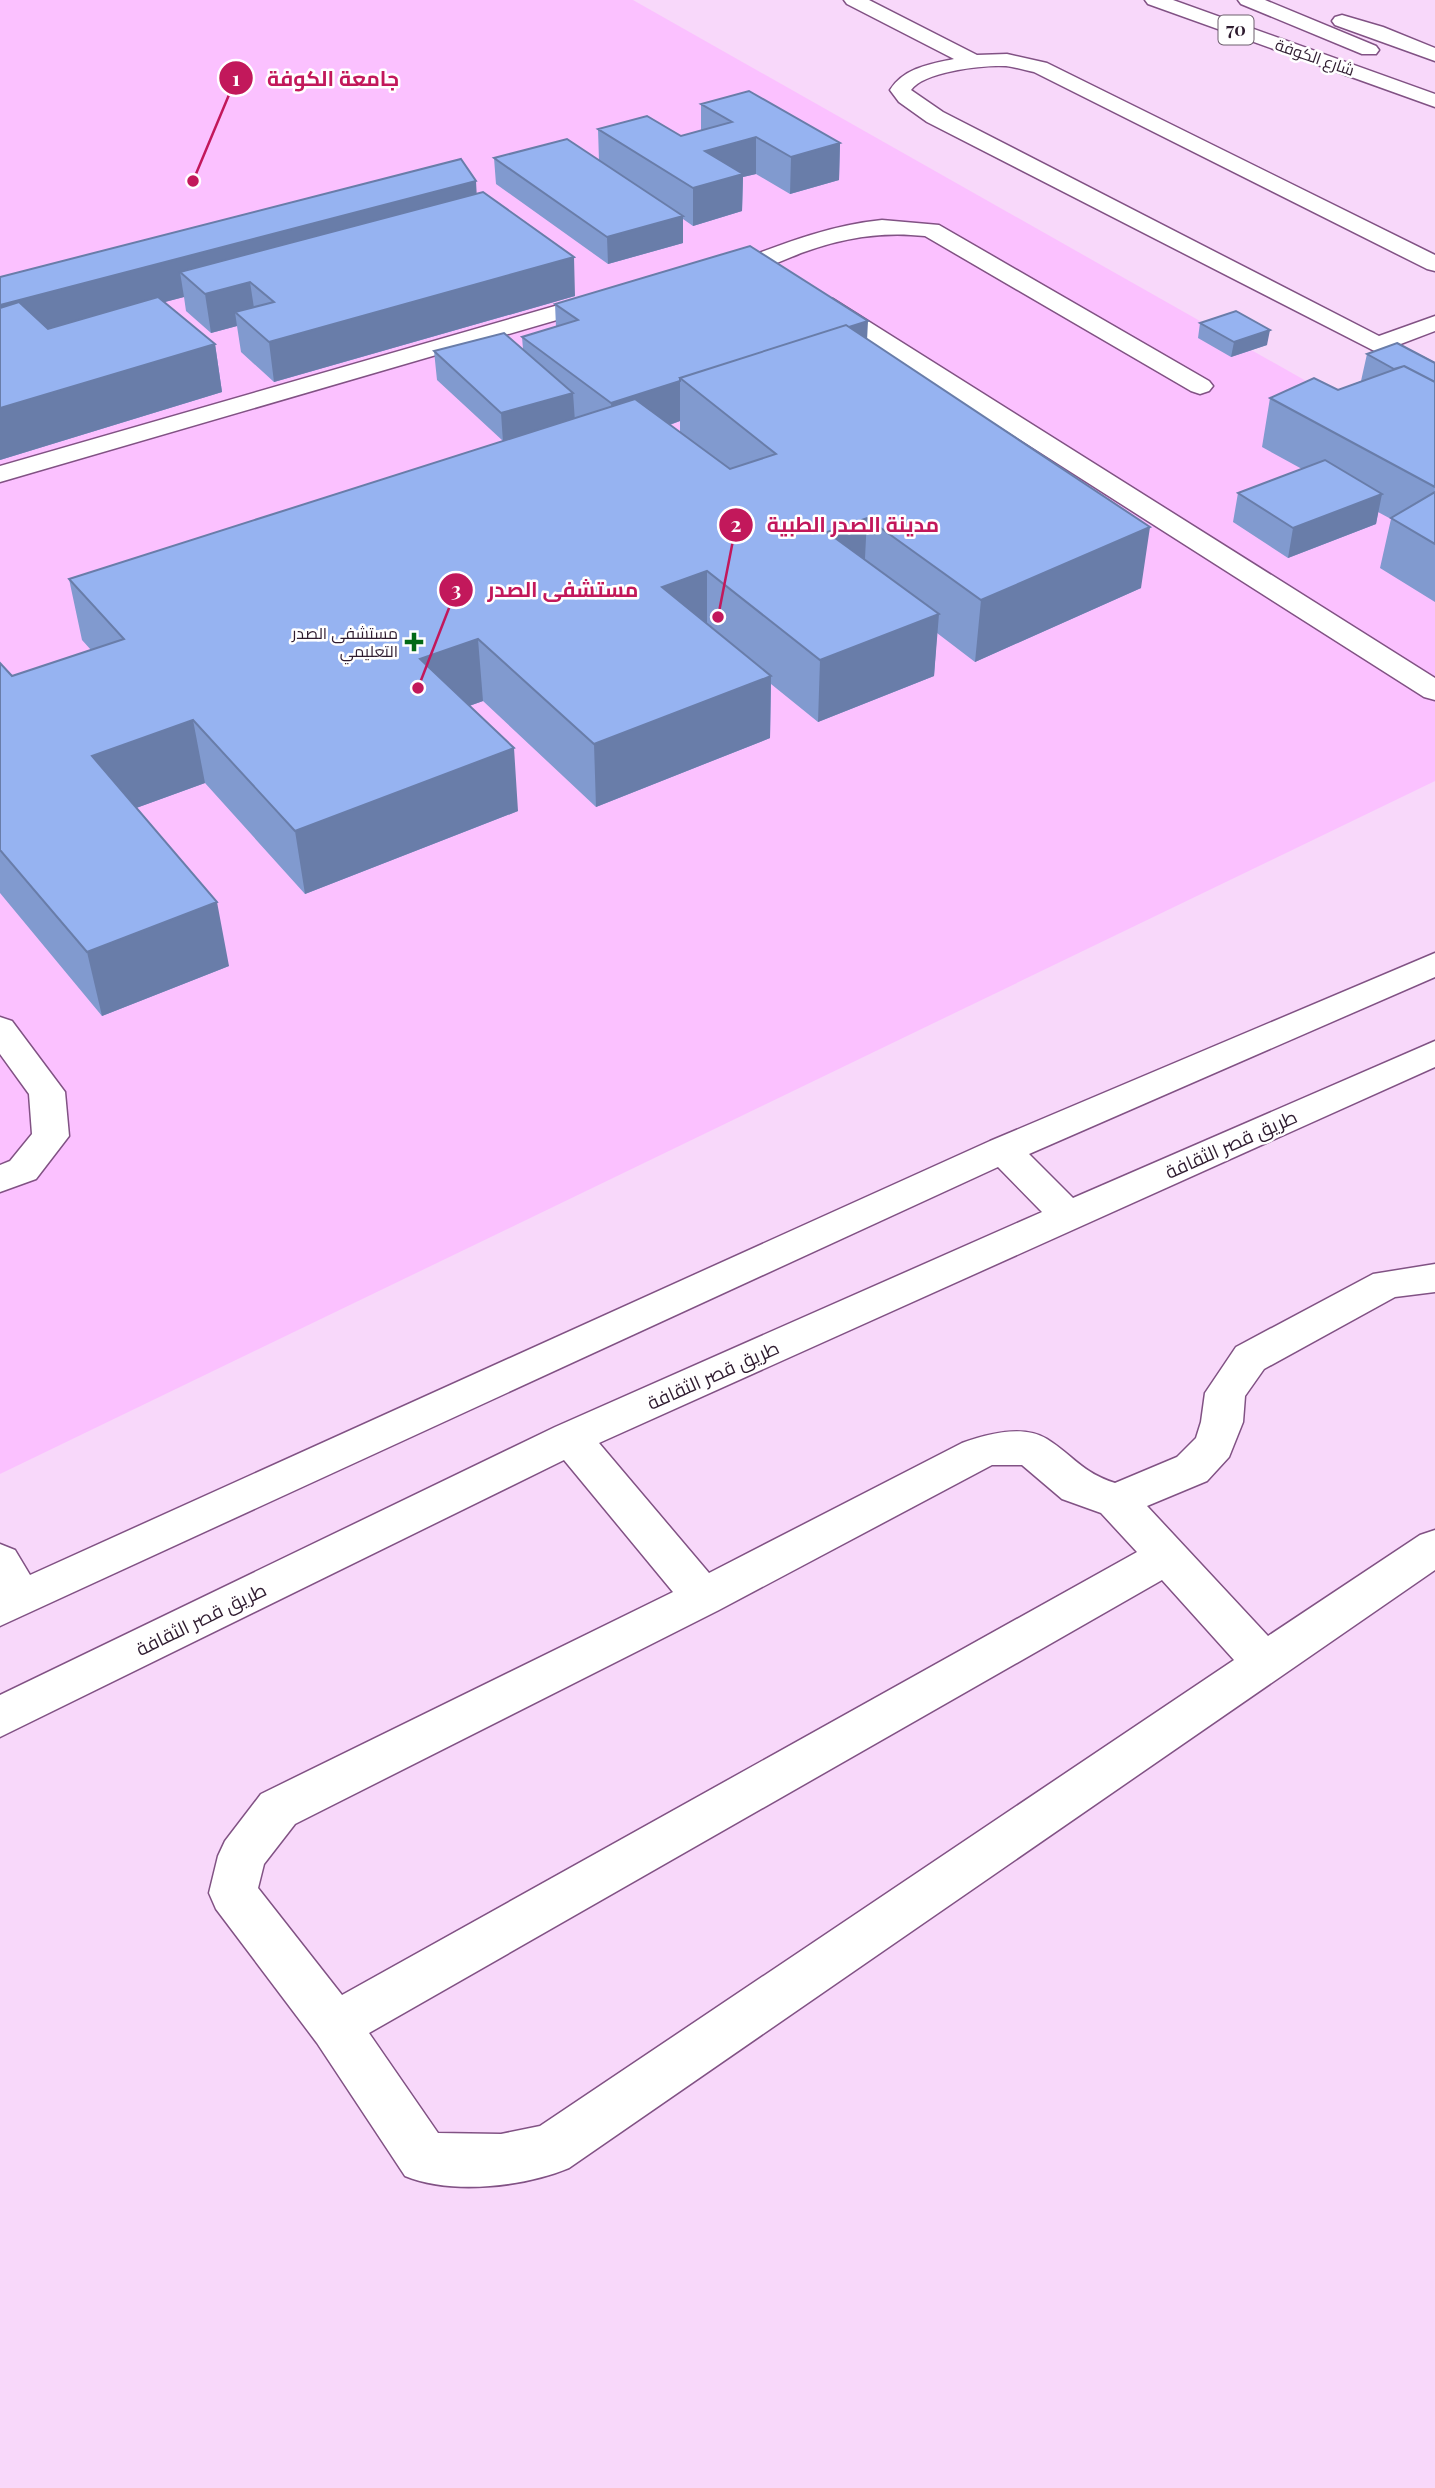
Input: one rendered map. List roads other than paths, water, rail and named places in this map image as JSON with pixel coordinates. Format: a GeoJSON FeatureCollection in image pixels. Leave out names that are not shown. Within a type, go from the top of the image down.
{"type":"FeatureCollection","features":[{"type":"Feature","properties":{"kind":"main road"},"geometry":{"type":"LineString","coordinates":[[854,0],[974,61]]}},
{"type":"Feature","properties":{"kind":"main road","name":"شارع الكوفة"},"geometry":{"type":"LineString","coordinates":[[1139,0],[1160,2],[1435,102]]}},
{"type":"Feature","properties":{"kind":"main road"},"geometry":{"type":"LineString","coordinates":[[1255,3],[1331,18],[1376,31],[1435,55]]}},
{"type":"Feature","properties":{"kind":"main road","name":"شارع الكوفة"},"geometry":{"type":"LineString","coordinates":[[1255,3],[1385,57]]}},
{"type":"Feature","properties":{"kind":"main road"},"geometry":{"type":"LineString","coordinates":[[1235,30],[1316,74],[1411,114]]}},
{"type":"Feature","properties":{"kind":"main road"},"geometry":{"type":"LineString","coordinates":[[1435,264],[1040,67],[1007,60],[974,61],[935,69],[906,81],[900,90],[906,98],[935,117],[1435,374]]}},
{"type":"Feature","properties":{"kind":"main road"},"geometry":{"type":"LineString","coordinates":[[1200,386],[931,230],[911,226],[842,230],[738,266],[792,284],[1435,691]]}},
{"type":"Feature","properties":{"kind":"main road"},"geometry":{"type":"LineString","coordinates":[[0,474],[628,292]]}},
{"type":"Feature","properties":{"kind":"main road"},"geometry":{"type":"LineString","coordinates":[[1378,344],[1435,323]]}},
{"type":"Feature","properties":{"kind":"main road"},"geometry":{"type":"LineString","coordinates":[[0,1562],[10,1603],[1003,1150],[1435,964]]}},
{"type":"Feature","properties":{"kind":"main road"},"geometry":{"type":"LineString","coordinates":[[0,1029],[47,1093],[51,1136],[23,1170],[0,1179]]}},
{"type":"Feature","properties":{"kind":"main road","name":"طريق قصر الثقافة"},"geometry":{"type":"LineString","coordinates":[[0,1717],[570,1438],[1435,1053]]}},
{"type":"Feature","properties":{"kind":"main road"},"geometry":{"type":"LineString","coordinates":[[1003,1150],[1069,1217]]}},
{"type":"Feature","properties":{"kind":"main road"},"geometry":{"type":"LineString","coordinates":[[1116,1501],[1192,1469],[1214,1446],[1222,1422],[1225,1393],[1250,1358],[1387,1283],[1435,1278]]}},
{"type":"Feature","properties":{"kind":"main road"},"geometry":{"type":"LineString","coordinates":[[570,1438],[702,1597]]}},
{"type":"Feature","properties":{"kind":"main road"},"geometry":{"type":"LineString","coordinates":[[1265,1663],[1116,1501],[1077,1487],[1031,1450],[992,1449],[965,1460],[702,1597],[278,1809],[242,1856],[233,1894],[335,2026],[424,2158],[501,2160],[550,2151],[1435,1547]]}},
{"type":"Feature","properties":{"kind":"main road"},"geometry":{"type":"LineString","coordinates":[[335,2026],[1167,1556]]}},
{"type":"Feature","properties":{"kind":"place","name":"جامعة الكوفة"},"geometry":{"type":"Point","coordinates":[193,181]}},
{"type":"Feature","properties":{"kind":"place","name":"مدينة الصدر الطبية"},"geometry":{"type":"Point","coordinates":[718,617]}},
{"type":"Feature","properties":{"kind":"place","name":"مستشفى الصدر التعليمي"},"geometry":{"type":"Point","coordinates":[414,642]}},
{"type":"Feature","properties":{"kind":"place","name":"مستشفى الصدر"},"geometry":{"type":"Point","coordinates":[418,688]}}]}
